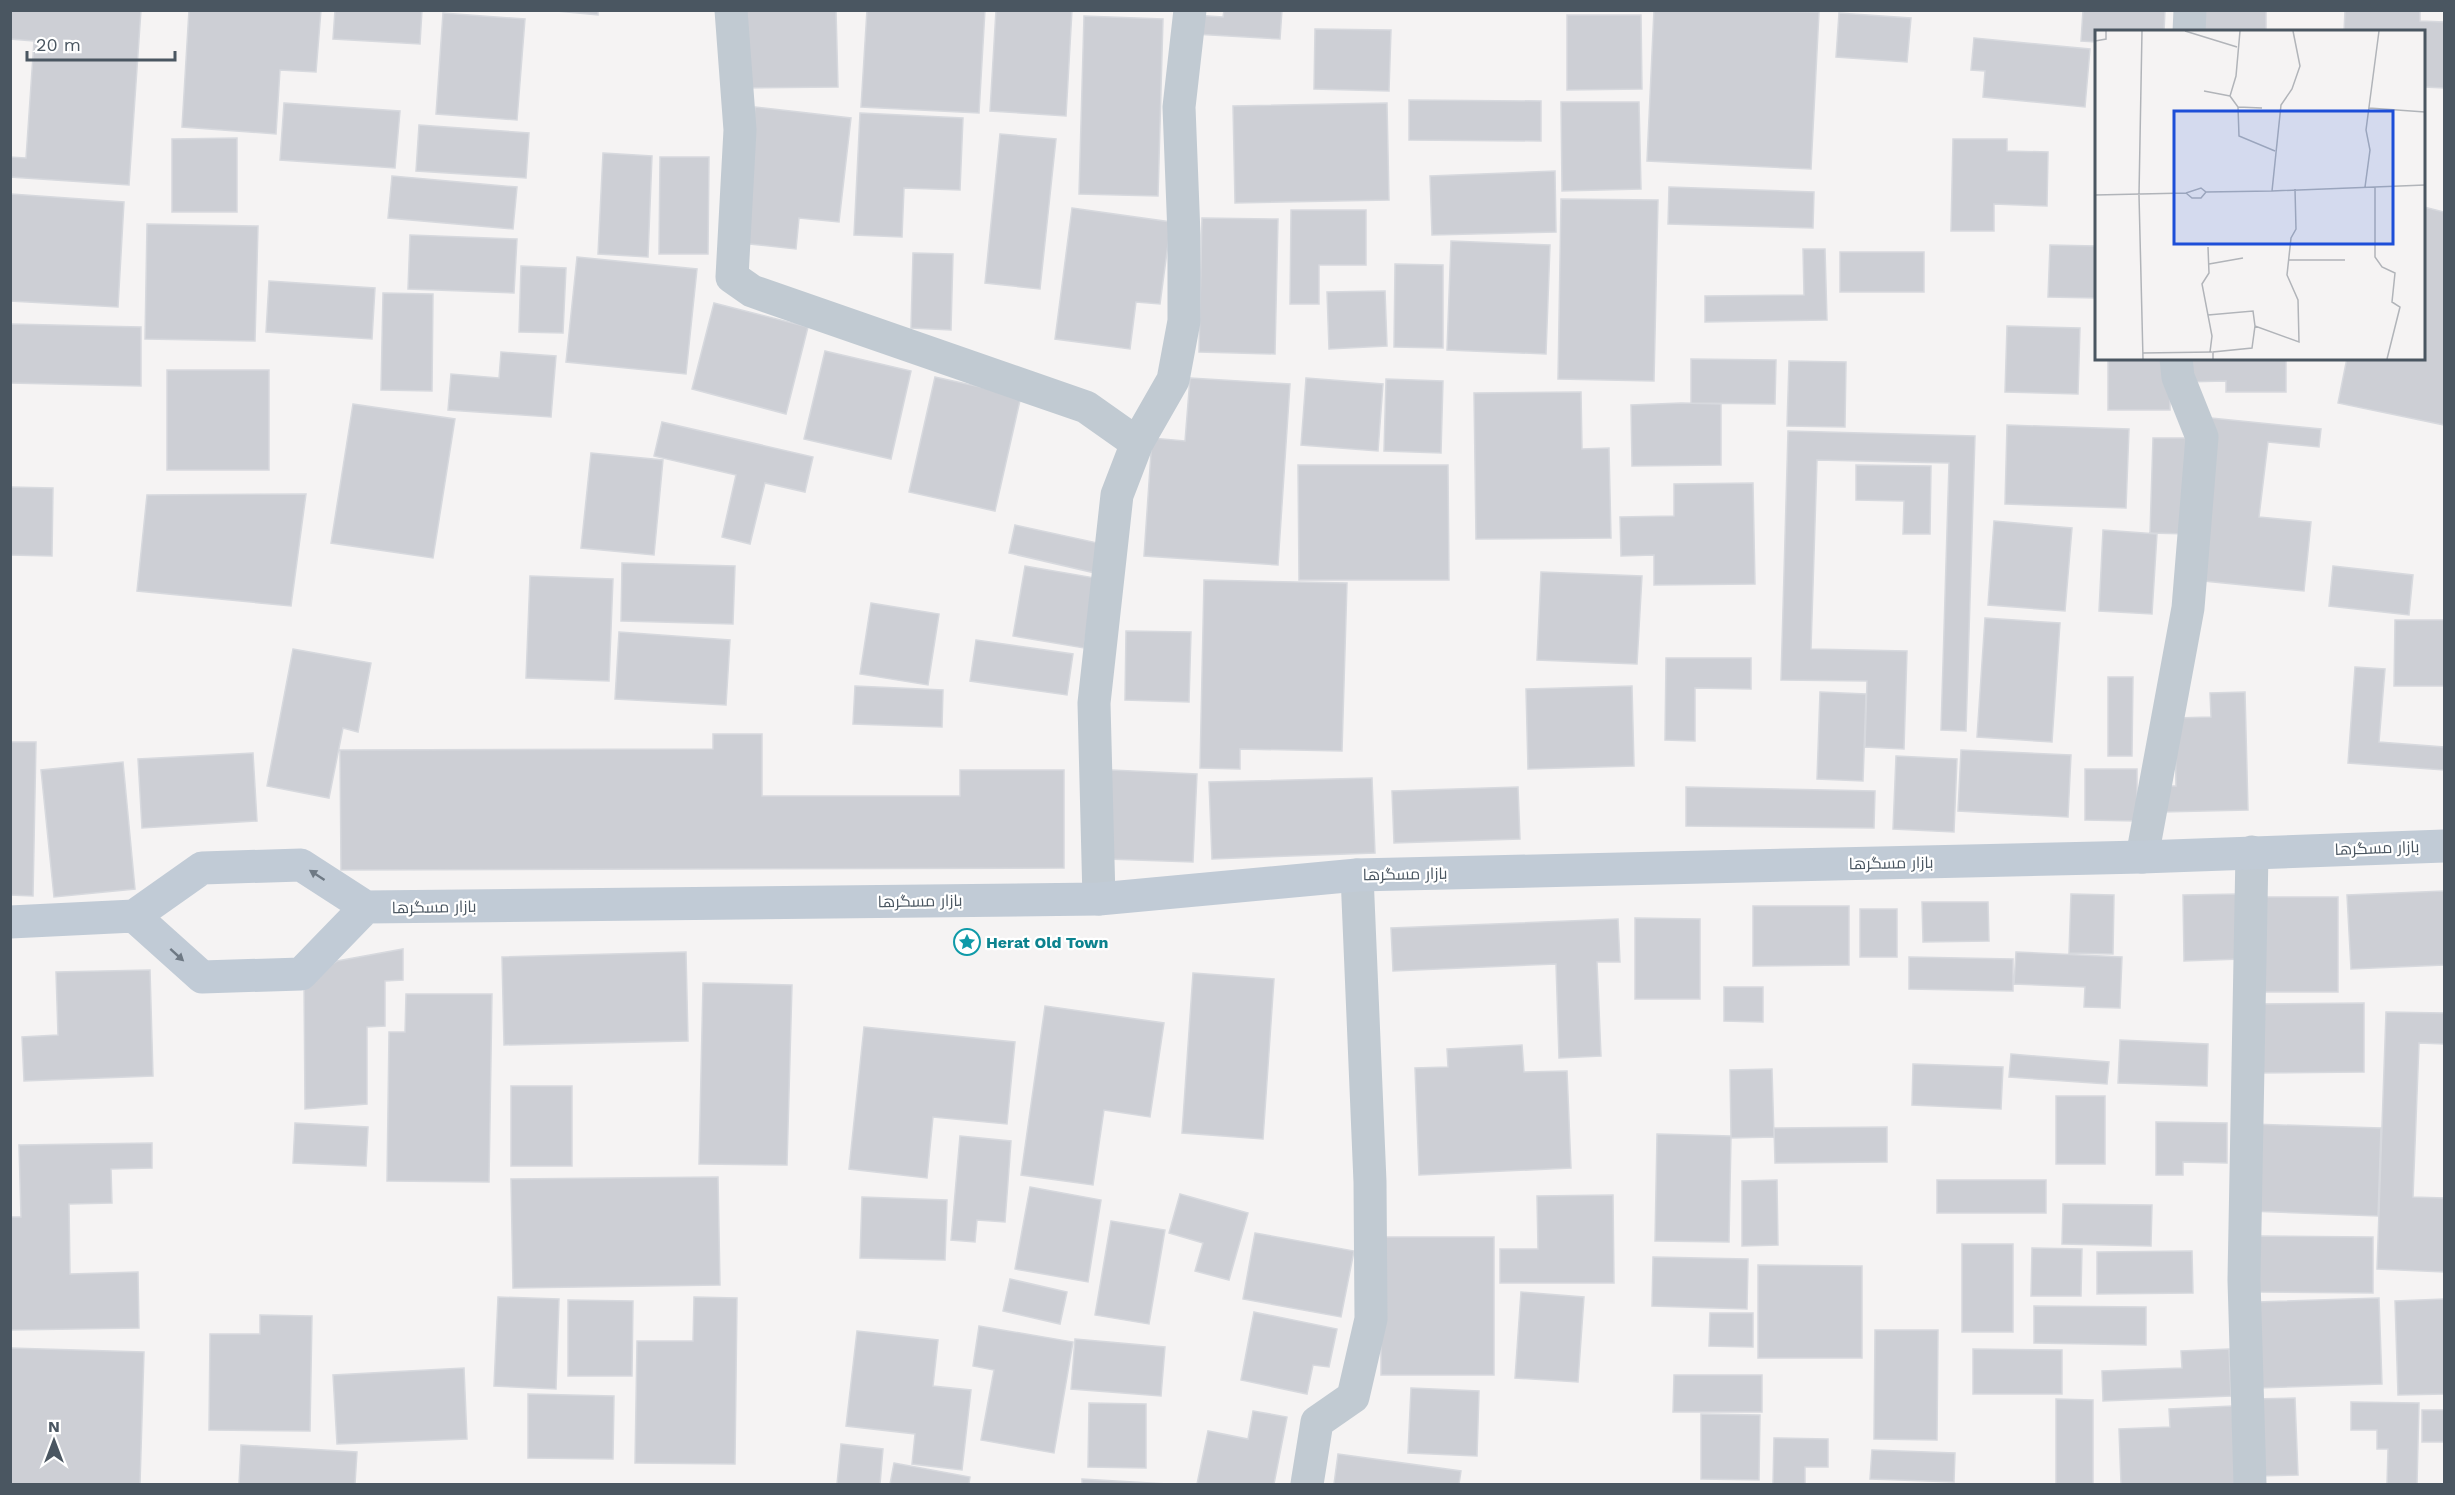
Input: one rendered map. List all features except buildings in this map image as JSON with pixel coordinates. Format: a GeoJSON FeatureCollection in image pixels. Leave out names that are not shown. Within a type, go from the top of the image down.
{"type":"FeatureCollection","features":[{"type":"Feature","properties":{"kind":"street"},"geometry":{"type":"LineString","coordinates":[[731,10],[740,130],[732,277],[752,291],[1086,407],[1137,443]]}},
{"type":"Feature","properties":{"kind":"street"},"geometry":{"type":"LineString","coordinates":[[1099,899],[1094,703],[1117,495],[1137,443],[1173,380],[1184,321],[1184,235],[1179,106],[1190,10]]}},
{"type":"Feature","properties":{"kind":"street"},"geometry":{"type":"LineString","coordinates":[[2189,30],[2190,10]]}},
{"type":"Feature","properties":{"kind":"street"},"geometry":{"type":"LineString","coordinates":[[2142,857],[2188,608],[2202,437],[2178,377],[2176,360]]}},
{"type":"Feature","properties":{"kind":"street","name":"بازار مسگرها"},"geometry":{"type":"LineString","coordinates":[[366,907],[1099,899],[1358,875],[2142,857],[2445,846]]}},
{"type":"Feature","properties":{"kind":"street"},"geometry":{"type":"LineString","coordinates":[[2250,1485],[2244,1280],[2252,852]]}},
{"type":"Feature","properties":{"kind":"street"},"geometry":{"type":"LineString","coordinates":[[10,922],[134,915],[202,868],[213,867],[301,865],[366,907],[301,974],[202,977],[134,915]]}},
{"type":"Feature","properties":{"kind":"street"},"geometry":{"type":"LineString","coordinates":[[1307,1485],[1317,1422],[1353,1397],[1371,1319],[1370,1182],[1358,875]]}},
{"type":"Feature","properties":{"kind":"place","name":"Herat Old Town"},"geometry":{"type":"Point","coordinates":[967,942]}}]}
